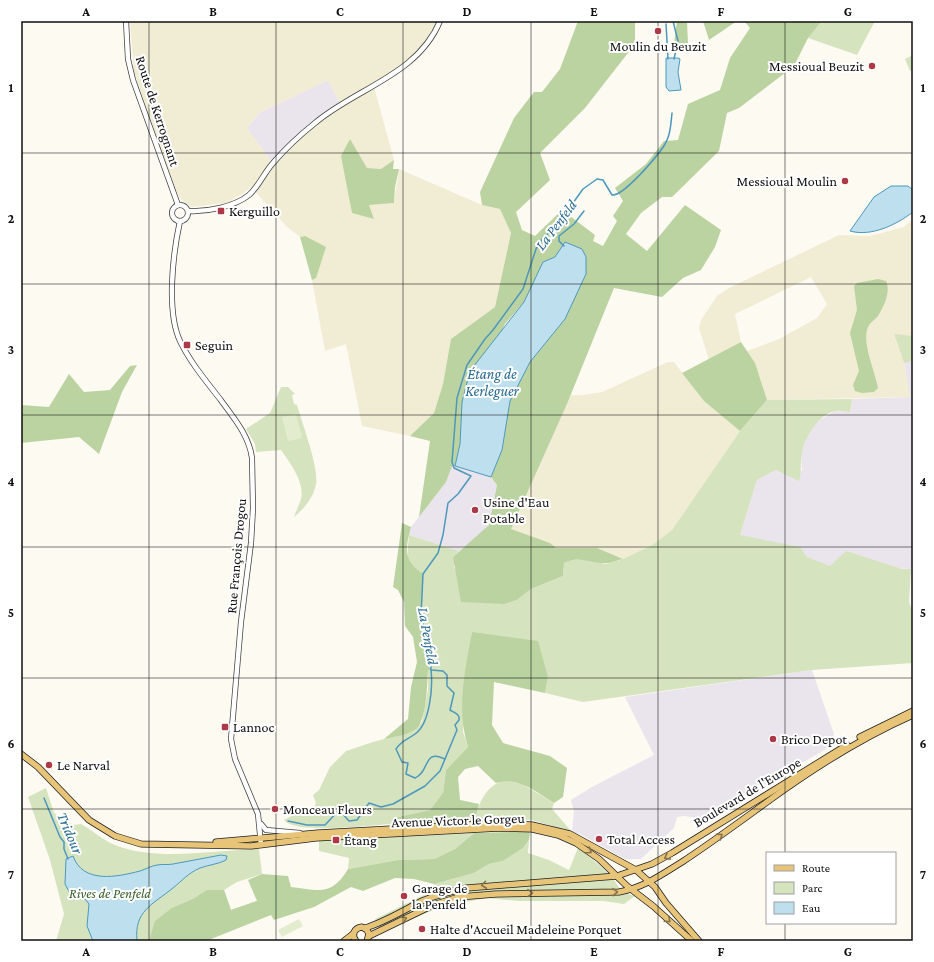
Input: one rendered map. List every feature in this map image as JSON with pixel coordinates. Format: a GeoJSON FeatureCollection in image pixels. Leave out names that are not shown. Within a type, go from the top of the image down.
{"type":"FeatureCollection","features":[{"type":"Feature","properties":{"kind":"main road","name":"Boulevard de l'Europe"},"geometry":{"type":"LineString","coordinates":[[617,876],[636,870],[672,854],[863,735],[913,711]]}},
{"type":"Feature","properties":{"kind":"main road","name":"Boulevard de l'Europe"},"geometry":{"type":"LineString","coordinates":[[632,890],[650,881],[703,848],[766,803],[848,748],[880,730],[913,715]]}},
{"type":"Feature","properties":{"kind":"main road"},"geometry":{"type":"LineString","coordinates":[[21,754],[38,767],[78,810],[102,829],[126,841],[141,844],[178,845]]}},
{"type":"Feature","properties":{"kind":"main road","name":"Avenue Victor le Gorgeu"},"geometry":{"type":"LineString","coordinates":[[178,845],[305,834],[518,823],[546,827],[570,834],[636,870],[650,881]]}},
{"type":"Feature","properties":{"kind":"main road","name":"Avenue Victor le Gorgeu"},"geometry":{"type":"LineString","coordinates":[[178,845],[261,845],[331,837],[518,828],[546,831],[572,840],[599,858],[632,890]]}},
{"type":"Feature","properties":{"kind":"main road"},"geometry":{"type":"LineString","coordinates":[[344,941],[358,928],[365,928],[379,923],[444,893],[467,888],[617,876]]}},
{"type":"Feature","properties":{"kind":"main road"},"geometry":{"type":"LineString","coordinates":[[650,881],[666,903],[699,941]]}},
{"type":"Feature","properties":{"kind":"main road"},"geometry":{"type":"LineString","coordinates":[[365,928],[368,938],[433,905],[459,897],[496,894],[575,893],[632,890],[653,906],[692,941]]}},
{"type":"Feature","properties":{"kind":"main road"},"geometry":{"type":"LineString","coordinates":[[353,934],[356,941]]}},
{"type":"Feature","properties":{"kind":"street","name":"Route de Kerrognant"},"geometry":{"type":"LineString","coordinates":[[126,21],[128,59],[133,80],[178,205]]}},
{"type":"Feature","properties":{"kind":"street"},"geometry":{"type":"LineString","coordinates":[[188,212],[222,207],[236,202],[248,195],[272,163],[314,123],[410,63],[421,51],[440,21]]}},
{"type":"Feature","properties":{"kind":"street"},"geometry":{"type":"LineString","coordinates":[[178,205],[185,206],[188,212],[187,217],[180,221],[173,217],[172,214],[173,210],[178,205]]}},
{"type":"Feature","properties":{"kind":"street","name":"Rue François Drogou"},"geometry":{"type":"LineString","coordinates":[[180,221],[176,243],[172,295],[172,317],[176,331],[191,360],[242,432],[251,450],[253,508],[251,543],[241,622],[231,739],[235,759],[257,810],[260,822],[261,845]]}},
{"type":"Feature","properties":{"kind":"street","name":"Avenue Victor le Gorgeu"},"geometry":{"type":"LineString","coordinates":[[260,822],[266,830],[305,834]]}},
{"type":"Feature","properties":{"kind":"shaded area"},"geometry":{"type":"Polygon","coordinates":[[[130,21],[438,21],[420,49],[402,66],[373,83],[394,160],[381,169],[367,168],[349,139],[348,188],[352,213],[374,219],[369,205],[394,203],[399,169],[482,205],[500,209],[511,233],[495,307],[451,339],[443,384],[434,413],[410,436],[362,426],[346,344],[325,351],[312,280],[316,278],[305,236],[300,237],[287,227],[251,187],[241,195],[226,203],[191,207],[181,199],[173,186],[134,72],[130,21]],[[328,80],[259,113],[247,128],[271,161],[313,122],[340,103],[328,80]]]}},
{"type":"Feature","properties":{"kind":"shaded area"},"geometry":{"type":"Polygon","coordinates":[[[328,80],[340,103],[313,122],[271,161],[247,128],[259,113],[328,80]]]}},
{"type":"Feature","properties":{"kind":"shaded area"},"geometry":{"type":"Polygon","coordinates":[[[913,219],[913,336],[894,335],[904,363],[910,397],[767,400],[760,378],[747,351],[779,339],[817,318],[827,304],[811,277],[735,314],[741,342],[709,360],[699,328],[701,320],[717,296],[729,288],[839,235],[870,236],[904,227],[913,219]]]}},
{"type":"Feature","properties":{"kind":"shaded area"},"geometry":{"type":"Polygon","coordinates":[[[913,361],[913,562],[911,569],[830,566],[740,535],[757,480],[776,470],[802,471],[801,454],[807,437],[816,422],[835,411],[850,412],[852,399],[910,397],[904,363],[913,361]]]}},
{"type":"Feature","properties":{"kind":"shaded area"},"geometry":{"type":"Polygon","coordinates":[[[668,362],[674,362],[704,401],[740,431],[672,530],[652,545],[623,559],[597,548],[556,548],[550,543],[511,529],[571,395],[602,392],[668,362]]]}},
{"type":"Feature","properties":{"kind":"shaded area"},"geometry":{"type":"Polygon","coordinates":[[[452,465],[491,477],[497,485],[489,525],[475,540],[459,551],[409,535],[411,527],[446,482],[452,465]]]}},
{"type":"Feature","properties":{"kind":"shaded area"},"geometry":{"type":"Polygon","coordinates":[[[812,670],[834,734],[830,747],[703,819],[685,816],[677,817],[674,828],[641,859],[625,859],[580,834],[572,832],[574,811],[571,800],[592,787],[654,755],[625,697],[812,670]]]}},
{"type":"Feature","properties":{"kind":"green space"},"geometry":{"type":"Polygon","coordinates":[[[578,21],[635,21],[635,44],[585,108],[540,153],[550,180],[516,212],[522,230],[535,236],[562,210],[595,235],[593,241],[603,246],[617,221],[613,216],[623,201],[615,188],[646,164],[664,141],[678,140],[688,104],[720,90],[730,58],[750,28],[744,21],[822,21],[808,38],[794,66],[739,108],[727,113],[719,151],[672,197],[662,197],[641,213],[626,234],[647,251],[685,205],[721,230],[715,247],[701,270],[683,278],[662,297],[614,288],[567,404],[511,529],[550,543],[556,548],[597,548],[623,559],[606,563],[579,559],[569,561],[564,563],[563,576],[531,589],[517,600],[505,604],[461,602],[453,557],[489,525],[497,485],[491,477],[502,450],[510,401],[530,362],[565,319],[585,274],[564,246],[555,257],[543,262],[524,302],[505,324],[462,424],[460,444],[455,466],[452,466],[446,482],[419,517],[430,441],[410,436],[434,413],[443,384],[451,339],[495,307],[511,233],[500,209],[482,205],[480,192],[514,118],[534,92],[542,92],[560,69],[578,21]]]}},
{"type":"Feature","properties":{"kind":"green space"},"geometry":{"type":"Polygon","coordinates":[[[677,21],[687,21],[688,44],[674,44],[677,21]]]}},
{"type":"Feature","properties":{"kind":"green space"},"geometry":{"type":"Polygon","coordinates":[[[703,21],[737,21],[709,40],[703,21]]]}},
{"type":"Feature","properties":{"kind":"green space"},"geometry":{"type":"Polygon","coordinates":[[[822,21],[875,21],[857,55],[808,38],[822,21]]]}},
{"type":"Feature","properties":{"kind":"green space"},"geometry":{"type":"Polygon","coordinates":[[[913,55],[913,70],[910,71],[905,59],[913,55]]]}},
{"type":"Feature","properties":{"kind":"green space"},"geometry":{"type":"Polygon","coordinates":[[[350,139],[367,168],[381,169],[394,160],[393,169],[399,169],[395,187],[394,203],[369,205],[374,219],[352,213],[341,156],[350,139]]]}},
{"type":"Feature","properties":{"kind":"green space"},"geometry":{"type":"Polygon","coordinates":[[[305,236],[326,247],[316,278],[312,280],[300,237],[305,236]]]}},
{"type":"Feature","properties":{"kind":"green space"},"geometry":{"type":"Polygon","coordinates":[[[878,279],[886,281],[888,290],[878,316],[870,323],[866,336],[868,351],[878,388],[874,392],[862,393],[855,391],[853,385],[859,371],[850,333],[857,310],[854,286],[857,283],[878,279]]]}},
{"type":"Feature","properties":{"kind":"green space"},"geometry":{"type":"Polygon","coordinates":[[[894,334],[913,336],[913,361],[904,363],[894,334]]]}},
{"type":"Feature","properties":{"kind":"green space"},"geometry":{"type":"Polygon","coordinates":[[[741,342],[755,363],[767,400],[740,431],[704,401],[682,373],[741,342]]]}},
{"type":"Feature","properties":{"kind":"green space"},"geometry":{"type":"Polygon","coordinates":[[[137,365],[122,392],[99,454],[79,437],[21,443],[21,405],[49,407],[69,374],[84,392],[110,390],[130,366],[137,365]]]}},
{"type":"Feature","properties":{"kind":"green space"},"geometry":{"type":"Polygon","coordinates":[[[281,387],[288,387],[295,394],[292,395],[294,404],[297,405],[306,433],[313,456],[316,476],[315,489],[311,498],[294,517],[302,493],[296,473],[281,450],[256,452],[255,444],[246,429],[270,413],[281,387]]]}},
{"type":"Feature","properties":{"kind":"green space"},"geometry":{"type":"Polygon","coordinates":[[[852,399],[850,412],[837,411],[829,413],[818,422],[809,434],[801,457],[799,481],[776,470],[757,480],[740,535],[800,547],[807,557],[830,566],[846,551],[902,569],[911,569],[909,602],[913,613],[913,663],[812,670],[583,702],[545,693],[548,677],[472,632],[463,732],[468,747],[446,770],[443,794],[430,810],[398,817],[392,824],[352,827],[303,827],[291,825],[284,820],[307,808],[313,811],[316,803],[313,795],[319,790],[330,767],[346,751],[414,731],[422,722],[428,690],[428,670],[431,670],[430,649],[424,632],[412,566],[407,559],[409,535],[459,551],[453,557],[455,562],[454,568],[505,604],[517,600],[531,589],[563,576],[564,563],[570,560],[585,559],[606,564],[623,559],[652,545],[672,530],[740,431],[767,400],[852,399]]]}},
{"type":"Feature","properties":{"kind":"green space"},"geometry":{"type":"Polygon","coordinates":[[[296,414],[302,438],[288,441],[282,417],[296,414]]]}},
{"type":"Feature","properties":{"kind":"green space"},"geometry":{"type":"Polygon","coordinates":[[[402,523],[411,527],[407,548],[409,559],[416,569],[423,574],[421,616],[430,649],[431,670],[428,670],[426,703],[419,726],[415,730],[400,736],[384,739],[408,719],[411,687],[417,662],[413,637],[405,626],[404,602],[398,590],[393,587],[402,523]]]}},
{"type":"Feature","properties":{"kind":"green space"},"geometry":{"type":"Polygon","coordinates":[[[472,632],[538,641],[548,677],[545,693],[494,682],[492,725],[503,743],[550,756],[567,768],[563,797],[554,803],[519,783],[504,781],[496,783],[478,766],[465,769],[458,777],[460,800],[479,804],[475,821],[392,824],[398,817],[430,810],[443,793],[446,770],[468,747],[464,733],[462,704],[464,675],[472,632]]]}},
{"type":"Feature","properties":{"kind":"green space"},"geometry":{"type":"Polygon","coordinates":[[[504,780],[522,784],[554,803],[552,809],[572,832],[532,820],[513,819],[475,821],[484,796],[497,783],[504,780]]]}},
{"type":"Feature","properties":{"kind":"green space","name":"Rives de Penfeld"},"geometry":{"type":"Polygon","coordinates":[[[46,788],[54,813],[73,825],[81,824],[111,843],[131,850],[149,853],[186,854],[259,849],[262,874],[237,882],[224,890],[231,910],[257,901],[271,914],[206,941],[56,941],[64,914],[50,860],[28,797],[46,788]]]}},
{"type":"Feature","properties":{"kind":"green space"},"geometry":{"type":"Polygon","coordinates":[[[530,832],[529,840],[523,848],[503,861],[489,864],[474,873],[434,884],[414,879],[395,878],[363,891],[351,887],[314,907],[274,920],[271,915],[206,941],[149,941],[155,921],[172,908],[193,899],[207,890],[224,890],[231,910],[257,901],[248,880],[262,874],[288,876],[291,887],[324,890],[336,884],[348,869],[398,860],[434,859],[455,849],[474,833],[530,832]]]}},
{"type":"Feature","properties":{"kind":"green space"},"geometry":{"type":"Polygon","coordinates":[[[474,833],[455,849],[434,859],[398,860],[348,869],[349,858],[319,851],[319,841],[474,833]]]}},
{"type":"Feature","properties":{"kind":"green space"},"geometry":{"type":"Polygon","coordinates":[[[529,840],[528,853],[549,860],[569,870],[578,848],[597,863],[616,882],[622,895],[628,894],[635,896],[624,904],[603,901],[519,901],[487,898],[455,904],[431,911],[381,933],[375,919],[428,893],[427,890],[433,890],[436,888],[434,884],[474,873],[489,864],[503,861],[523,848],[529,840]]]}},
{"type":"Feature","properties":{"kind":"green space"},"geometry":{"type":"Polygon","coordinates":[[[299,919],[303,926],[282,937],[278,930],[299,919]]]}},
{"type":"Feature","properties":{"kind":"water"},"geometry":{"type":"Polygon","coordinates":[[[666,58],[680,59],[678,72],[681,90],[669,91],[666,87],[666,58]]]}},
{"type":"Feature","properties":{"kind":"water"},"geometry":{"type":"Polygon","coordinates":[[[891,186],[908,186],[913,190],[913,212],[883,229],[866,232],[850,231],[874,197],[891,186]]]}},
{"type":"Feature","properties":{"kind":"water","name":"Étang de Kerleguer"},"geometry":{"type":"Polygon","coordinates":[[[565,242],[582,249],[586,257],[586,274],[565,319],[530,362],[510,401],[502,450],[491,477],[455,466],[460,444],[462,402],[470,371],[524,302],[543,262],[555,257],[565,242]]]}},
{"type":"Feature","properties":{"kind":"water","name":"Rives de Penfeld"},"geometry":{"type":"Polygon","coordinates":[[[221,855],[227,856],[226,860],[200,868],[185,877],[146,910],[138,922],[137,941],[93,941],[87,926],[89,904],[85,899],[73,899],[65,884],[66,859],[73,856],[78,865],[84,871],[93,875],[111,876],[140,871],[157,865],[173,864],[221,855]]]}},
{"type":"Feature","properties":{"kind":"waterway","name":"La Penfeld"},"geometry":{"type":"LineString","coordinates":[[673,21],[678,41],[674,59]]}},
{"type":"Feature","properties":{"kind":"waterway","name":"La Penfeld"},"geometry":{"type":"LineString","coordinates":[[666,24],[668,59]]}},
{"type":"Feature","properties":{"kind":"waterway","name":"La Penfeld"},"geometry":{"type":"LineString","coordinates":[[288,821],[307,825],[325,825],[339,810],[349,821],[357,820],[369,803],[381,807],[393,804],[425,786],[440,771],[457,730],[455,725],[459,720],[459,716],[450,710],[454,693],[447,686],[447,675],[443,671],[431,670],[430,649],[421,616],[423,574],[438,553],[443,535],[448,503],[458,494],[471,476],[454,468],[452,462],[457,398],[467,365],[523,289],[536,249],[543,238],[555,228],[583,189],[597,179],[603,180],[612,195],[625,189],[651,163],[664,146],[671,126],[672,113]]}},
{"type":"Feature","properties":{"kind":"waterway","name":"La Penfeld"},"geometry":{"type":"LineString","coordinates":[[564,246],[559,241],[559,236],[574,224],[584,211]]}},
{"type":"Feature","properties":{"kind":"waterway"},"geometry":{"type":"LineString","coordinates":[[431,670],[431,695],[424,722],[415,734],[396,749],[402,762],[408,763],[406,774],[415,778],[420,775],[427,762],[433,756],[438,756],[445,759]]}},
{"type":"Feature","properties":{"kind":"waterway","name":"Tridour"},"geometry":{"type":"LineString","coordinates":[[44,798],[60,837],[64,842],[64,849],[68,859]]}},
{"type":"Feature","properties":{"kind":"place","name":"Moulin du Beuzit"},"geometry":{"type":"Point","coordinates":[658,31]}},
{"type":"Feature","properties":{"kind":"place","name":"Messioual Beuzit"},"geometry":{"type":"Point","coordinates":[872,66]}},
{"type":"Feature","properties":{"kind":"place","name":"Messioual Moulin"},"geometry":{"type":"Point","coordinates":[845,181]}},
{"type":"Feature","properties":{"kind":"place","name":"Kerguillo"},"geometry":{"type":"Point","coordinates":[221,211]}},
{"type":"Feature","properties":{"kind":"place","name":"Seguin"},"geometry":{"type":"Point","coordinates":[187,345]}},
{"type":"Feature","properties":{"kind":"place","name":"Usine d'Eau Potable"},"geometry":{"type":"Point","coordinates":[475,510]}},
{"type":"Feature","properties":{"kind":"place","name":"Lannoc"},"geometry":{"type":"Point","coordinates":[225,727]}},
{"type":"Feature","properties":{"kind":"place","name":"Brico Depot"},"geometry":{"type":"Point","coordinates":[773,739]}},
{"type":"Feature","properties":{"kind":"place","name":"Le Narval"},"geometry":{"type":"Point","coordinates":[49,765]}},
{"type":"Feature","properties":{"kind":"place","name":"Monceau Fleurs"},"geometry":{"type":"Point","coordinates":[275,809]}},
{"type":"Feature","properties":{"kind":"place","name":"Total Access"},"geometry":{"type":"Point","coordinates":[599,839]}},
{"type":"Feature","properties":{"kind":"place","name":"Étang"},"geometry":{"type":"Point","coordinates":[336,840]}},
{"type":"Feature","properties":{"kind":"place","name":"Garage de la Penfeld"},"geometry":{"type":"Point","coordinates":[404,896]}},
{"type":"Feature","properties":{"kind":"place","name":"Halte d'Accueil Madeleine Porquet"},"geometry":{"type":"Point","coordinates":[422,929]}}]}
